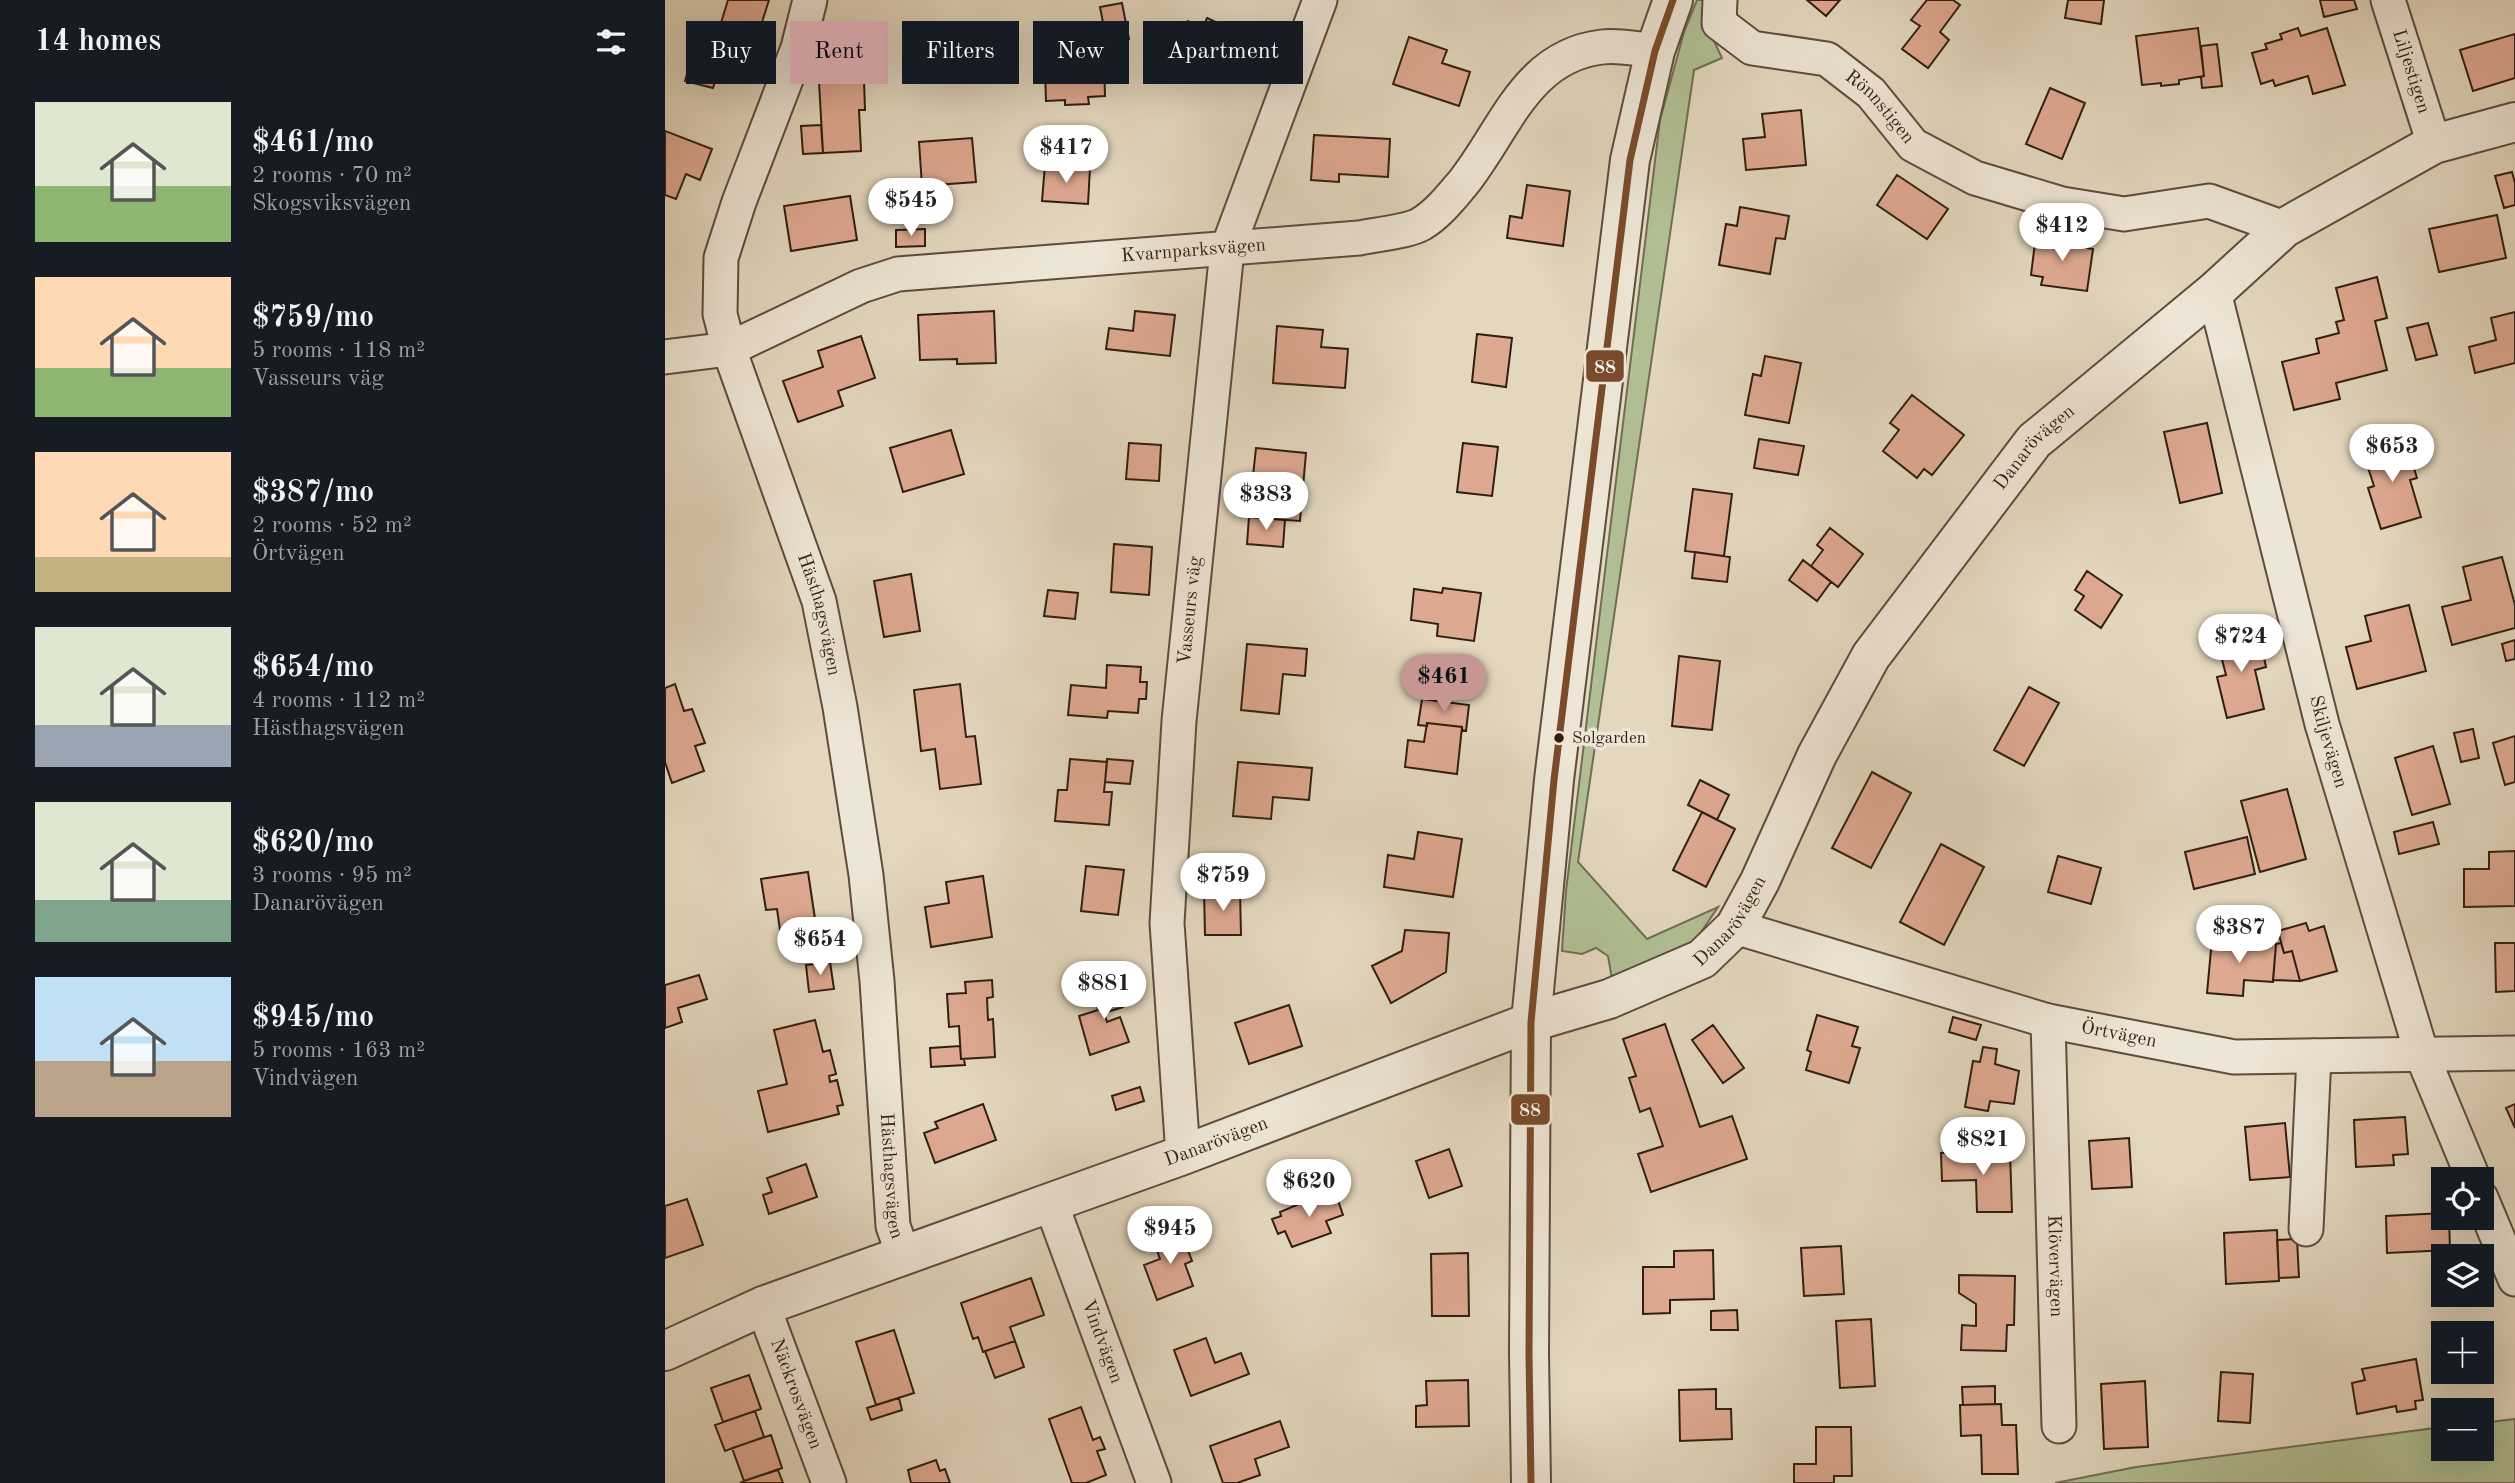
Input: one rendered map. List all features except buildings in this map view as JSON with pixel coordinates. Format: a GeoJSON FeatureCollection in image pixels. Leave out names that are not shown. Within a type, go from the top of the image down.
{"type":"FeatureCollection","features":[{"type":"Feature","properties":{"kind":"street","name":"Hästhagsvägen"},"geometry":{"type":"LineString","coordinates":[[810,0],[798,48],[739,202],[721,258],[720,314],[729,349],[819,601],[840,707],[866,875],[893,1226],[903,1254]]}},
{"type":"Feature","properties":{"kind":"street","name":"Vasseurs väg"},"geometry":{"type":"LineString","coordinates":[[1183,1155],[1167,923],[1179,721],[1227,250],[1320,0]]}},
{"type":"Feature","properties":{"kind":"street"},"geometry":{"type":"LineString","coordinates":[[1531,1483],[1528,1354],[1531,1022],[1554,780],[1630,160],[1655,51],[1673,0]]}},
{"type":"Feature","properties":{"kind":"street","name":"Liljestigen"},"geometry":{"type":"LineString","coordinates":[[2388,0],[2434,144]]}},
{"type":"Feature","properties":{"kind":"street","name":"Rönnstigen"},"geometry":{"type":"LineString","coordinates":[[1720,11],[1752,48],[1827,59],[1871,93],[1913,145],[1975,178],[2062,204],[2125,214],[2209,201],[2284,228]]}},
{"type":"Feature","properties":{"kind":"street","name":"Kvarnparksvägen"},"geometry":{"type":"LineString","coordinates":[[665,356],[729,349],[861,286],[898,274],[1359,238],[1420,225],[1445,204],[1472,171],[1514,103],[1543,72],[1566,56],[1603,47],[1655,51]]}},
{"type":"Feature","properties":{"kind":"street","name":"Danarövägen"},"geometry":{"type":"LineString","coordinates":[[665,1351],[764,1306],[1183,1155],[1531,1022],[1609,999],[1702,960],[1735,927],[1760,881],[1817,755],[1871,656],[2033,441],[2214,292],[2284,228],[2434,144],[2515,122]]}},
{"type":"Feature","properties":{"kind":"street","name":"Skiljevägen"},"geometry":{"type":"LineString","coordinates":[[2214,292],[2322,724],[2422,1055],[2469,1167]]}},
{"type":"Feature","properties":{"kind":"street","name":"Örtvägen"},"geometry":{"type":"LineString","coordinates":[[1735,927],[2048,1021],[2234,1056],[2515,1053]]}},
{"type":"Feature","properties":{"kind":"street","name":"Klövervägen"},"geometry":{"type":"LineString","coordinates":[[2048,1021],[2059,1426]]}},
{"type":"Feature","properties":{"kind":"street"},"geometry":{"type":"LineString","coordinates":[[2306,1229],[2314,1056]]}},
{"type":"Feature","properties":{"kind":"street","name":"Vindvägen"},"geometry":{"type":"LineString","coordinates":[[1050,1201],[1154,1483]]}},
{"type":"Feature","properties":{"kind":"street"},"geometry":{"type":"LineString","coordinates":[[2494,1229],[2515,1279]]}},
{"type":"Feature","properties":{"kind":"street","name":"Näckrosvägen"},"geometry":{"type":"LineString","coordinates":[[764,1306],[829,1483]]}},
{"type":"Feature","properties":{"kind":"green space"},"geometry":{"type":"Polygon","coordinates":[[[1697,0],[1707,0],[1709,30],[1722,58],[1694,70],[1578,862],[1647,939],[1718,907],[1695,941],[1612,979],[1608,956],[1596,948],[1582,954],[1562,951],[1566,891],[1660,120],[1684,32],[1697,0]]]}},
{"type":"Feature","properties":{"kind":"green space"},"geometry":{"type":"Polygon","coordinates":[[[2515,1419],[2515,1483],[2055,1483],[2136,1467],[2431,1429],[2431,1461],[2494,1461],[2494,1422],[2515,1419]]]}},
{"type":"Feature","properties":{"kind":"transit line","name":"88"},"geometry":{"type":"LineString","coordinates":[[1531,1483],[1531,1022],[1554,780],[1630,160],[1655,51],[1673,0]]}},
{"type":"Feature","properties":{"kind":"place","name":"Solgarden"},"geometry":{"type":"Point","coordinates":[1559,738]}}]}
